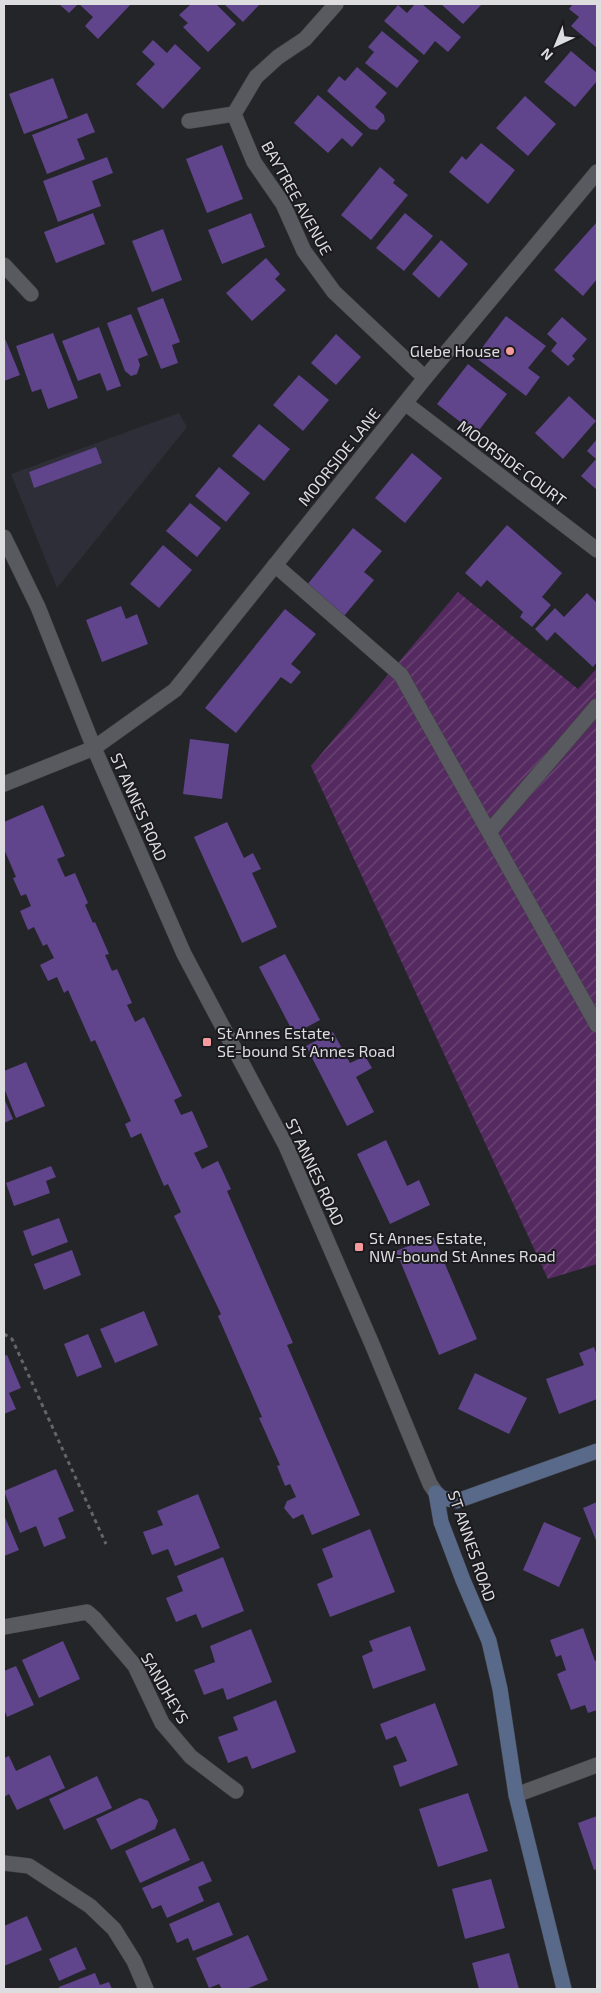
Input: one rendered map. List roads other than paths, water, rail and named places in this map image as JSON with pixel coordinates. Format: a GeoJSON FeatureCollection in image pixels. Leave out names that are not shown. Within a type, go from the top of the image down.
{"type":"FeatureCollection","features":[{"type":"Feature","properties":{"kind":"street"},"geometry":{"type":"LineString","coordinates":[[189,121],[234,114],[256,77],[278,57],[305,39],[336,4]]}},
{"type":"Feature","properties":{"kind":"street","name":"BAYTREE AVENUE"},"geometry":{"type":"LineString","coordinates":[[234,114],[254,162],[283,204],[304,251],[334,292],[425,378]]}},
{"type":"Feature","properties":{"kind":"street","name":"MOORSIDE LANE"},"geometry":{"type":"LineString","coordinates":[[4,784],[94,748],[175,690],[425,378],[597,172]]}},
{"type":"Feature","properties":{"kind":"street"},"geometry":{"type":"LineString","coordinates":[[4,265],[32,294]]}},
{"type":"Feature","properties":{"kind":"street","name":"MOORSIDE COURT"},"geometry":{"type":"LineString","coordinates":[[405,403],[597,550]]}},
{"type":"Feature","properties":{"kind":"street","name":"ST ANNES ROAD"},"geometry":{"type":"LineString","coordinates":[[4,537],[38,607],[94,748],[184,954],[286,1146],[372,1344],[430,1484],[436,1493],[442,1522],[463,1580],[489,1641],[500,1689],[516,1795],[564,1989]]}},
{"type":"Feature","properties":{"kind":"street"},"geometry":{"type":"LineString","coordinates":[[275,565],[402,675],[597,1025]]}},
{"type":"Feature","properties":{"kind":"street"},"geometry":{"type":"LineString","coordinates":[[489,832],[597,706]]}},
{"type":"Feature","properties":{"kind":"street"},"geometry":{"type":"LineString","coordinates":[[436,1493],[442,1498],[457,1501],[597,1451]]}},
{"type":"Feature","properties":{"kind":"street","name":"SANDHEYS"},"geometry":{"type":"LineString","coordinates":[[4,1627],[87,1612],[135,1666],[162,1724],[191,1757],[236,1791]]}},
{"type":"Feature","properties":{"kind":"street"},"geometry":{"type":"LineString","coordinates":[[516,1795],[597,1765]]}},
{"type":"Feature","properties":{"kind":"street"},"geometry":{"type":"LineString","coordinates":[[4,1863],[29,1866],[90,1906],[114,1929],[134,1961],[146,1989]]}},
{"type":"Feature","properties":{"kind":"place","name":"Glebe House"},"geometry":{"type":"Point","coordinates":[510,351]}},
{"type":"Feature","properties":{"kind":"place","name":"St Annes Estate, SE-bound St Annes Road"},"geometry":{"type":"Point","coordinates":[207,1042]}},
{"type":"Feature","properties":{"kind":"place","name":"St Annes Estate, NW-bound St Annes Road"},"geometry":{"type":"Point","coordinates":[359,1247]}}]}
